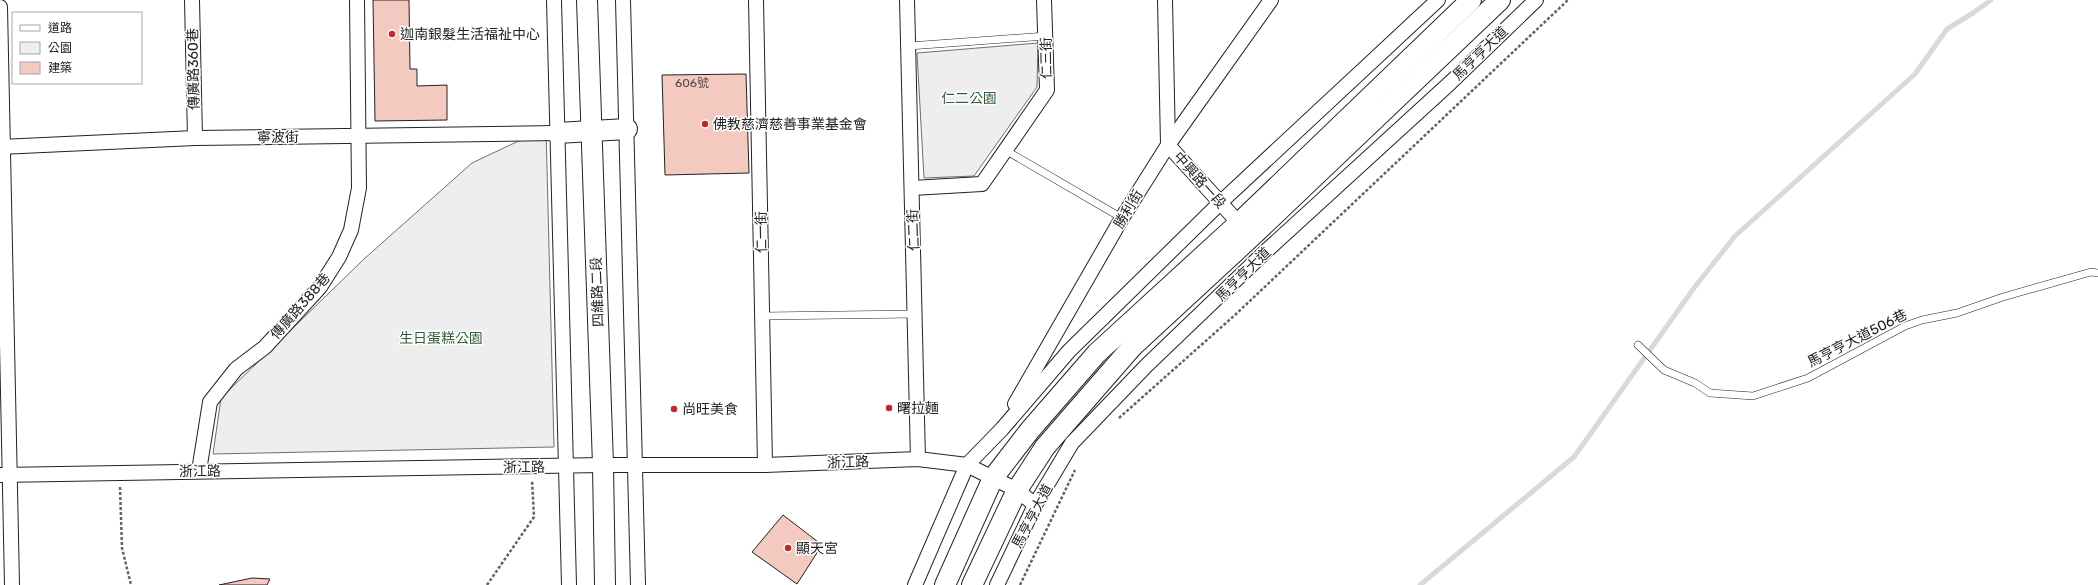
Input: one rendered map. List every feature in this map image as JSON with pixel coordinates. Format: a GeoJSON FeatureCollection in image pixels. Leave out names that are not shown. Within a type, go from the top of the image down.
{"type":"FeatureCollection","features":[{"type":"Feature","properties":{"kind":"street","name":"傳廣路360巷"},"geometry":{"type":"LineString","coordinates":[[192,0],[195,138]]}},
{"type":"Feature","properties":{"kind":"street","name":"傳廣路388巷"},"geometry":{"type":"LineString","coordinates":[[199,471],[210,402],[236,368],[264,347],[320,287],[339,257],[350,230],[359,188],[357,0]]}},
{"type":"Feature","properties":{"kind":"street"},"geometry":{"type":"LineString","coordinates":[[554,0],[569,585]]}},
{"type":"Feature","properties":{"kind":"street","name":"四維路二段"},"geometry":{"type":"LineString","coordinates":[[587,0],[603,465],[605,585]]}},
{"type":"Feature","properties":{"kind":"street"},"geometry":{"type":"LineString","coordinates":[[623,0],[638,585]]}},
{"type":"Feature","properties":{"kind":"street","name":"仁一街"},"geometry":{"type":"LineString","coordinates":[[756,0],[765,465]]}},
{"type":"Feature","properties":{"kind":"street","name":"仁二街"},"geometry":{"type":"LineString","coordinates":[[907,0],[916,314],[918,459]]}},
{"type":"Feature","properties":{"kind":"street","name":"仁三街"},"geometry":{"type":"LineString","coordinates":[[912,188],[982,184],[1004,150],[1047,90],[1044,0]]}},
{"type":"Feature","properties":{"kind":"street","name":"中興路一段"},"geometry":{"type":"LineString","coordinates":[[1165,0],[1168,144],[1221,202],[1264,253]]}},
{"type":"Feature","properties":{"kind":"street","name":"勝利街"},"geometry":{"type":"LineString","coordinates":[[1002,429],[1122,218],[1168,144],[1271,0]]}},
{"type":"Feature","properties":{"kind":"street"},"geometry":{"type":"LineString","coordinates":[[915,585],[967,466],[1002,429],[1069,351],[1221,202],[1438,0]]}},
{"type":"Feature","properties":{"kind":"street","name":"馬亨亨大道"},"geometry":{"type":"LineString","coordinates":[[972,585],[1017,490],[1045,447],[1132,347],[1471,0]]}},
{"type":"Feature","properties":{"kind":"street","name":"馬亨亨大道"},"geometry":{"type":"LineString","coordinates":[[945,585],[993,478],[1030,430],[1097,352],[1245,230],[1500,0]]}},
{"type":"Feature","properties":{"kind":"street","name":"馬亨亨大道"},"geometry":{"type":"LineString","coordinates":[[997,585],[1036,505],[1072,443],[1147,365],[1264,253],[1450,83],[1536,0]]}},
{"type":"Feature","properties":{"kind":"street"},"geometry":{"type":"LineString","coordinates":[[0,7],[5,475],[12,585]]}},
{"type":"Feature","properties":{"kind":"street"},"geometry":{"type":"LineString","coordinates":[[557,133],[626,129]]}},
{"type":"Feature","properties":{"kind":"street","name":"寧波街"},"geometry":{"type":"LineString","coordinates":[[2,147],[195,138],[557,133]]}},
{"type":"Feature","properties":{"kind":"street","name":"浙江路"},"geometry":{"type":"LineString","coordinates":[[5,475],[603,465],[765,465],[918,459],[967,466],[1017,490],[1036,505]]}},
{"type":"Feature","properties":{"kind":"lane"},"geometry":{"type":"LineString","coordinates":[[909,46],[1046,36]]}},
{"type":"Feature","properties":{"kind":"lane"},"geometry":{"type":"LineString","coordinates":[[1004,150],[1122,218]]}},
{"type":"Feature","properties":{"kind":"lane","name":"馬亨亨大道506巷"},"geometry":{"type":"LineString","coordinates":[[1639,346],[1664,370],[1695,383],[1710,393],[1753,396],[1808,378],[1905,326],[1922,320],[1957,313],[2003,297],[2091,272],[2098,273]]}},
{"type":"Feature","properties":{"kind":"lane"},"geometry":{"type":"LineString","coordinates":[[762,316],[916,314]]}},
{"type":"Feature","properties":{"kind":"path"},"geometry":{"type":"LineString","coordinates":[[1117,420],[1235,315],[1568,0]]}},
{"type":"Feature","properties":{"kind":"path"},"geometry":{"type":"LineString","coordinates":[[487,585],[534,517],[532,466]]}},
{"type":"Feature","properties":{"kind":"path"},"geometry":{"type":"LineString","coordinates":[[1020,585],[1077,466]]}},
{"type":"Feature","properties":{"kind":"path"},"geometry":{"type":"LineString","coordinates":[[119,473],[122,548],[131,585]]}},
{"type":"Feature","properties":{"kind":"green space","name":"仁二公園"},"geometry":{"type":"Polygon","coordinates":[[[1038,43],[1037,87],[974,176],[924,178],[917,53],[1038,43]]]}},
{"type":"Feature","properties":{"kind":"green space","name":"生日蛋糕公園"},"geometry":{"type":"Polygon","coordinates":[[[546,128],[554,447],[213,454],[221,398],[364,259],[472,163],[546,128]]]}},
{"type":"Feature","properties":{"kind":"building","name":"迦南銀髮生活福祉中心"},"geometry":{"type":"Polygon","coordinates":[[[373,0],[409,0],[410,69],[417,69],[417,86],[447,85],[447,120],[375,121],[373,0]]]}},
{"type":"Feature","properties":{"kind":"building","name":"佛教慈濟慈善事業基金會"},"geometry":{"type":"Polygon","coordinates":[[[746,74],[749,173],[665,175],[662,75],[746,74]]]}},
{"type":"Feature","properties":{"kind":"building","name":"顯天宮"},"geometry":{"type":"Polygon","coordinates":[[[783,515],[822,545],[797,584],[752,552],[783,515]]]}},
{"type":"Feature","properties":{"kind":"building"},"geometry":{"type":"Polygon","coordinates":[[[252,578],[270,579],[267,585],[219,585],[252,578]]]}},
{"type":"Feature","properties":{"kind":"waterway"},"geometry":{"type":"LineString","coordinates":[[1420,585],[1574,457],[1694,288],[1735,236],[1915,74],[1947,29],[1991,0]]}},
{"type":"Feature","properties":{"kind":"place","name":"迦南銀髮生活福祉中心"},"geometry":{"type":"Point","coordinates":[392,34]}},
{"type":"Feature","properties":{"kind":"place","name":"佛教慈濟慈善事業基金會"},"geometry":{"type":"Point","coordinates":[705,124]}},
{"type":"Feature","properties":{"kind":"place","name":"曙拉麵"},"geometry":{"type":"Point","coordinates":[889,408]}},
{"type":"Feature","properties":{"kind":"place","name":"尚旺美食"},"geometry":{"type":"Point","coordinates":[674,409]}},
{"type":"Feature","properties":{"kind":"place","name":"顯天宮"},"geometry":{"type":"Point","coordinates":[788,548]}}]}
